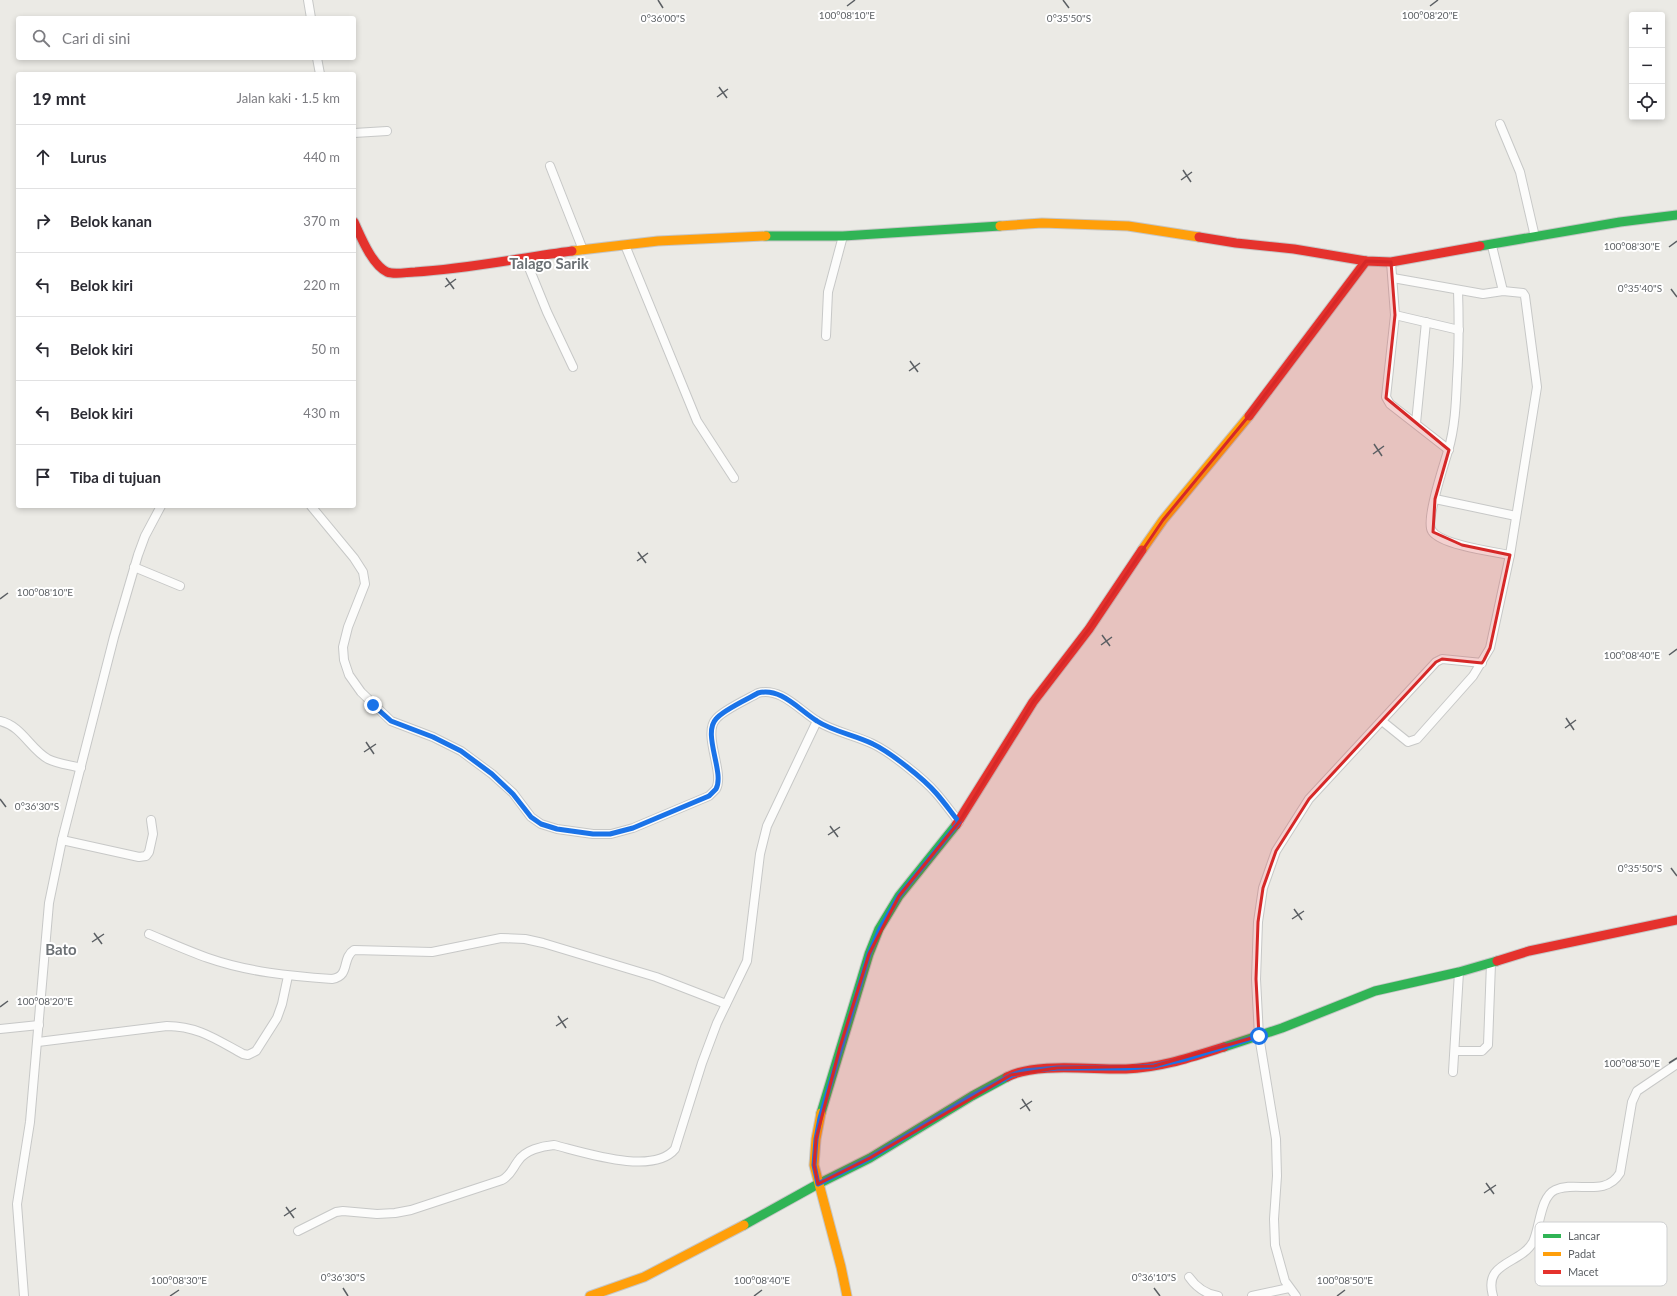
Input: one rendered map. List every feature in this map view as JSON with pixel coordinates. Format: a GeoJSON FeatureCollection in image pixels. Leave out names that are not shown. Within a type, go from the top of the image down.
{"type":"FeatureCollection","features":[{"type":"Feature","properties":{"kind":"street"},"geometry":{"type":"LineString","coordinates":[[308,0],[311,16]]}},
{"type":"Feature","properties":{"kind":"street"},"geometry":{"type":"LineString","coordinates":[[317,60],[320,72]]}},
{"type":"Feature","properties":{"kind":"street"},"geometry":{"type":"LineString","coordinates":[[1500,124],[1520,172],[1535,237]]}},
{"type":"Feature","properties":{"kind":"street"},"geometry":{"type":"LineString","coordinates":[[356,133],[387,131]]}},
{"type":"Feature","properties":{"kind":"street"},"geometry":{"type":"LineString","coordinates":[[550,166],[583,250]]}},
{"type":"Feature","properties":{"kind":"street"},"geometry":{"type":"LineString","coordinates":[[356,226],[364,244],[378,265],[388,272],[432,271],[658,241],[761,236],[843,236],[1036,223],[1128,226],[1175,232],[1236,243],[1294,249],[1366,261],[1391,262],[1492,246],[1620,222],[1677,216]]}},
{"type":"Feature","properties":{"kind":"street"},"geometry":{"type":"LineString","coordinates":[[826,336],[828,292],[843,236]]}},
{"type":"Feature","properties":{"kind":"street"},"geometry":{"type":"LineString","coordinates":[[625,245],[697,421],[734,478]]}},
{"type":"Feature","properties":{"kind":"street"},"geometry":{"type":"LineString","coordinates":[[1492,246],[1503,291]]}},
{"type":"Feature","properties":{"kind":"street"},"geometry":{"type":"LineString","coordinates":[[525,258],[546,312],[573,367]]}},
{"type":"Feature","properties":{"kind":"street"},"geometry":{"type":"LineString","coordinates":[[847,1296],[814,1165],[816,1139],[820,1118],[869,954],[880,929],[899,896],[959,822],[1033,702],[1089,629],[1126,572],[1163,520],[1252,412],[1366,261]]}},
{"type":"Feature","properties":{"kind":"street"},"geometry":{"type":"LineString","coordinates":[[1391,262],[1395,316],[1386,397],[1390,404],[1449,450]]}},
{"type":"Feature","properties":{"kind":"street"},"geometry":{"type":"LineString","coordinates":[[1382,720],[1408,742],[1417,739],[1473,676],[1490,648],[1510,555],[1537,387],[1525,296],[1521,292],[1503,291],[1488,295],[1393,278]]}},
{"type":"Feature","properties":{"kind":"street"},"geometry":{"type":"LineString","coordinates":[[1458,290],[1459,330],[1456,403],[1449,450],[1434,499],[1431,527],[1435,534],[1462,545],[1510,555]]}},
{"type":"Feature","properties":{"kind":"street"},"geometry":{"type":"LineString","coordinates":[[1395,316],[1459,330]]}},
{"type":"Feature","properties":{"kind":"street"},"geometry":{"type":"LineString","coordinates":[[1416,423],[1426,322]]}},
{"type":"Feature","properties":{"kind":"street"},"geometry":{"type":"LineString","coordinates":[[1434,499],[1516,516]]}},
{"type":"Feature","properties":{"kind":"street"},"geometry":{"type":"LineString","coordinates":[[24,1296],[17,1204],[30,1122],[38,1042],[46,922],[62,840],[114,637],[134,567],[145,536],[160,508]]}},
{"type":"Feature","properties":{"kind":"street"},"geometry":{"type":"LineString","coordinates":[[313,508],[354,558],[363,572],[365,584],[348,627],[343,647],[344,660],[350,675],[361,692],[391,721],[433,737],[461,751],[474,760],[492,774],[513,794],[531,817],[541,824],[557,829],[593,834],[610,834],[633,828],[709,796],[715,789],[718,781],[713,748],[712,726],[716,719],[758,693],[765,691],[777,693],[817,721],[830,728],[859,738],[882,749],[929,785],[959,822]]}},
{"type":"Feature","properties":{"kind":"street"},"geometry":{"type":"LineString","coordinates":[[134,567],[180,586]]}},
{"type":"Feature","properties":{"kind":"street"},"geometry":{"type":"LineString","coordinates":[[1296,1296],[1290,1288],[1280,1268],[1275,1245],[1274,1219],[1277,1176],[1276,1139],[1259,1036],[1256,979],[1258,922],[1262,888],[1276,851],[1310,800],[1436,662],[1442,659],[1482,662]]}},
{"type":"Feature","properties":{"kind":"street"},"geometry":{"type":"LineString","coordinates":[[298,1231],[336,1212],[343,1211],[377,1214],[411,1210],[502,1180],[511,1174],[518,1161],[526,1153],[547,1145],[554,1145],[630,1161],[660,1160],[675,1149],[702,1063],[726,1004],[749,954],[760,854],[767,826],[817,721]]}},
{"type":"Feature","properties":{"kind":"street"},"geometry":{"type":"LineString","coordinates":[[0,722],[14,727],[36,750],[48,759],[81,768]]}},
{"type":"Feature","properties":{"kind":"street"},"geometry":{"type":"LineString","coordinates":[[62,840],[142,857],[150,852],[153,834],[151,820]]}},
{"type":"Feature","properties":{"kind":"street"},"geometry":{"type":"LineString","coordinates":[[590,1296],[644,1277],[726,1235],[818,1184],[870,1158],[972,1096],[1012,1075],[1024,1071],[1057,1068],[1126,1068],[1154,1066],[1185,1059],[1259,1036],[1375,992],[1459,972],[1529,951],[1677,920]]}},
{"type":"Feature","properties":{"kind":"street"},"geometry":{"type":"LineString","coordinates":[[149,934],[209,958],[288,976],[336,978],[343,974],[348,955],[354,950],[432,952],[491,940],[511,938],[543,942],[656,977],[726,1004]]}},
{"type":"Feature","properties":{"kind":"street"},"geometry":{"type":"LineString","coordinates":[[1455,1051],[1482,1051],[1488,1045],[1491,963]]}},
{"type":"Feature","properties":{"kind":"street"},"geometry":{"type":"LineString","coordinates":[[1453,1072],[1459,972]]}},
{"type":"Feature","properties":{"kind":"street"},"geometry":{"type":"LineString","coordinates":[[38,1042],[167,1026],[180,1027],[202,1032],[243,1054],[248,1055],[256,1051],[277,1018],[288,976]]}},
{"type":"Feature","properties":{"kind":"street"},"geometry":{"type":"LineString","coordinates":[[0,1029],[39,1024]]}},
{"type":"Feature","properties":{"kind":"street"},"geometry":{"type":"LineString","coordinates":[[1539,1222],[1548,1195],[1556,1190],[1608,1185],[1616,1180],[1620,1173],[1632,1102],[1637,1091],[1677,1064]]}},
{"type":"Feature","properties":{"kind":"street"},"geometry":{"type":"LineString","coordinates":[[1493,1296],[1491,1284],[1492,1277],[1496,1271],[1528,1248],[1533,1242],[1535,1236]]}},
{"type":"Feature","properties":{"kind":"street"},"geometry":{"type":"LineString","coordinates":[[1190,1277],[1196,1286],[1212,1295],[1218,1296]]}},
{"type":"Feature","properties":{"kind":"street"},"geometry":{"type":"LineString","coordinates":[[1252,1296],[1290,1288]]}},
{"type":"Feature","properties":{"kind":"highlighted area"},"geometry":{"type":"Polygon","coordinates":[[[1366,261],[1391,262],[1395,315],[1386,398],[1449,450],[1435,499],[1433,532],[1462,545],[1510,555],[1490,648],[1482,663],[1442,659],[1436,662],[1309,799],[1276,851],[1263,888],[1258,922],[1256,979],[1259,1036],[1154,1066],[1057,1068],[1011,1075],[870,1158],[818,1184],[814,1165],[816,1139],[840,1047],[869,954],[899,896],[959,822],[1033,702],[1089,629],[1163,520],[1252,412],[1366,261]]]}},
{"type":"Feature","properties":{"kind":"traffic: fast"},"geometry":{"type":"LineString","coordinates":[[1480,246],[1620,222],[1677,215]]}},
{"type":"Feature","properties":{"kind":"traffic: fast"},"geometry":{"type":"LineString","coordinates":[[766,236],[843,236],[1000,226]]}},
{"type":"Feature","properties":{"kind":"traffic: fast"},"geometry":{"type":"LineString","coordinates":[[821,1113],[869,954],[879,929],[899,896],[956,825]]}},
{"type":"Feature","properties":{"kind":"traffic: fast"},"geometry":{"type":"LineString","coordinates":[[1224,1047],[1282,1028],[1375,991],[1459,972],[1497,961]]}},
{"type":"Feature","properties":{"kind":"traffic: fast"},"geometry":{"type":"LineString","coordinates":[[744,1225],[818,1184],[870,1158],[972,1096],[1007,1077]]}},
{"type":"Feature","properties":{"kind":"traffic: slow"},"geometry":{"type":"LineString","coordinates":[[1000,226],[1042,223],[1128,226],[1199,237]]}},
{"type":"Feature","properties":{"kind":"traffic: slow"},"geometry":{"type":"LineString","coordinates":[[572,251],[658,241],[766,236]]}},
{"type":"Feature","properties":{"kind":"traffic: slow"},"geometry":{"type":"LineString","coordinates":[[1142,550],[1163,520],[1249,416]]}},
{"type":"Feature","properties":{"kind":"traffic: slow"},"geometry":{"type":"LineString","coordinates":[[821,1113],[816,1139],[814,1165],[841,1267],[847,1296]]}},
{"type":"Feature","properties":{"kind":"traffic: slow"},"geometry":{"type":"LineString","coordinates":[[590,1296],[644,1277],[744,1225]]}},
{"type":"Feature","properties":{"kind":"traffic: jam"},"geometry":{"type":"LineString","coordinates":[[356,226],[376,263],[390,273],[435,271],[572,251]]}},
{"type":"Feature","properties":{"kind":"traffic: jam"},"geometry":{"type":"LineString","coordinates":[[1199,237],[1236,243],[1294,249],[1366,261],[1391,262],[1480,246]]}},
{"type":"Feature","properties":{"kind":"traffic: jam"},"geometry":{"type":"LineString","coordinates":[[1249,416],[1366,261]]}},
{"type":"Feature","properties":{"kind":"traffic: jam"},"geometry":{"type":"LineString","coordinates":[[956,825],[1033,702],[1089,629],[1142,550]]}},
{"type":"Feature","properties":{"kind":"traffic: jam"},"geometry":{"type":"LineString","coordinates":[[1497,961],[1529,951],[1677,920]]}},
{"type":"Feature","properties":{"kind":"traffic: jam"},"geometry":{"type":"LineString","coordinates":[[1007,1077],[1019,1072],[1048,1068],[1126,1069],[1151,1067],[1200,1055],[1224,1047]]}},
{"type":"Feature","properties":{"kind":"district","name":"Talago Sarik"},"geometry":{"type":"Point","coordinates":[549,263]}},
{"type":"Feature","properties":{"kind":"district","name":"Bato"},"geometry":{"type":"Point","coordinates":[61,949]}},
{"type":"Feature","properties":{"kind":"route"},"geometry":{"type":"LineString","coordinates":[[373,705],[391,721],[433,737],[461,751],[492,774],[513,794],[531,817],[541,824],[557,829],[593,834],[610,834],[633,828],[709,796],[715,789],[718,781],[713,748],[712,726],[716,719],[723,713],[758,693],[765,691],[777,693],[817,721],[830,728],[859,738],[882,749],[936,792],[959,822],[899,896],[880,929],[869,954],[820,1118],[816,1139],[814,1165],[818,1184],[870,1158],[972,1096],[1012,1075],[1024,1071],[1057,1068],[1126,1068],[1154,1066],[1212,1052],[1259,1036]]}}]}
